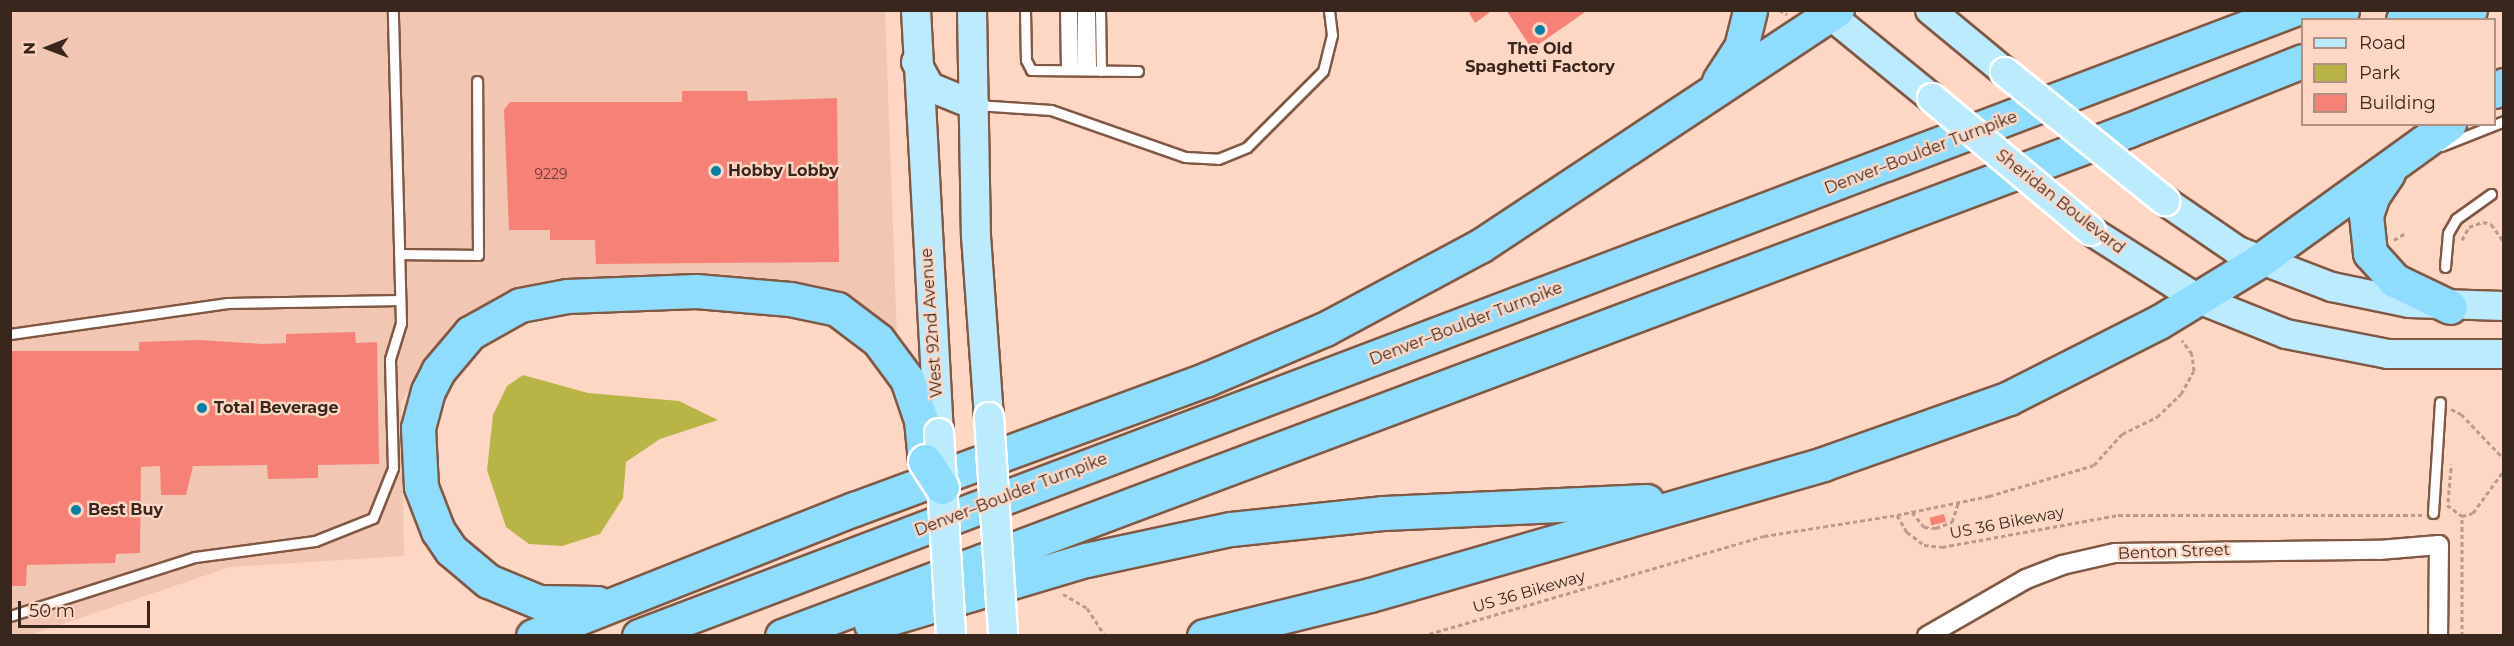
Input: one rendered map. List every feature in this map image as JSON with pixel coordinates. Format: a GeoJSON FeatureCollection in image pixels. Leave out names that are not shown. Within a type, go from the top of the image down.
{"type":"FeatureCollection","features":[{"type":"Feature","properties":{"kind":"highway"},"geometry":{"type":"LineString","coordinates":[[1709,94],[1741,47],[1750,10]]}},
{"type":"Feature","properties":{"kind":"highway","name":"Denver–Boulder Turnpike"},"geometry":{"type":"LineString","coordinates":[[639,636],[2292,10]]}},
{"type":"Feature","properties":{"kind":"highway"},"geometry":{"type":"LineString","coordinates":[[2324,18],[2342,10]]}},
{"type":"Feature","properties":{"kind":"highway"},"geometry":{"type":"LineString","coordinates":[[2407,18],[2424,10]]}},
{"type":"Feature","properties":{"kind":"highway"},"geometry":{"type":"LineString","coordinates":[[2453,18],[2470,10]]}},
{"type":"Feature","properties":{"kind":"highway"},"geometry":{"type":"LineString","coordinates":[[533,636],[616,600],[1166,395],[1325,329],[1480,246],[1830,12]]}},
{"type":"Feature","properties":{"kind":"highway"},"geometry":{"type":"LineString","coordinates":[[691,636],[2301,26]]}},
{"type":"Feature","properties":{"kind":"highway"},"geometry":{"type":"LineString","coordinates":[[782,636],[2129,130],[2301,61]]}},
{"type":"Feature","properties":{"kind":"highway"},"geometry":{"type":"LineString","coordinates":[[856,630],[2301,80]]}},
{"type":"Feature","properties":{"kind":"highway"},"geometry":{"type":"LineString","coordinates":[[1204,636],[1370,595],[1805,470],[1912,435],[2009,398],[2159,322],[2259,261],[2446,126]]}},
{"type":"Feature","properties":{"kind":"highway"},"geometry":{"type":"LineString","coordinates":[[2402,159],[2378,185],[2369,206],[2366,224],[2370,254],[2394,280],[2450,307]]}},
{"type":"Feature","properties":{"kind":"highway"},"geometry":{"type":"LineString","coordinates":[[616,600],[569,605],[508,592],[469,567],[451,550],[428,510],[417,447],[428,391],[450,354],[470,333],[520,305],[567,296],[696,291],[790,299],[837,309],[878,340],[907,379],[935,460]]}},
{"type":"Feature","properties":{"kind":"highway"},"geometry":{"type":"LineString","coordinates":[[856,630],[1061,567],[1231,529],[1384,513],[1650,501],[1805,470]]}},
{"type":"Feature","properties":{"kind":"main road","name":"West 92nd Avenue"},"geometry":{"type":"LineString","coordinates":[[916,10],[916,62],[935,460],[951,636]]}},
{"type":"Feature","properties":{"kind":"main road"},"geometry":{"type":"LineString","coordinates":[[972,10],[976,236],[1003,636]]}},
{"type":"Feature","properties":{"kind":"main road"},"geometry":{"type":"LineString","coordinates":[[1930,10],[2165,201],[2208,233],[2259,261],[2363,295],[2450,307],[2504,306]]}},
{"type":"Feature","properties":{"kind":"main road","name":"Sheridan Boulevard"},"geometry":{"type":"LineString","coordinates":[[1830,12],[2091,231],[2196,298],[2264,327],[2354,350],[2430,357],[2504,354]]}},
{"type":"Feature","properties":{"kind":"main road"},"geometry":{"type":"LineString","coordinates":[[916,62],[930,87],[974,105]]}},
{"type":"Feature","properties":{"kind":"street","name":"Benton Street"},"geometry":{"type":"LineString","coordinates":[[1927,636],[2026,579],[2062,565],[2115,553],[2379,550],[2439,546],[2438,636]]}},
{"type":"Feature","properties":{"kind":"lane"},"geometry":{"type":"LineString","coordinates":[[10,616],[195,557],[315,541],[374,518],[393,468],[390,358],[401,323],[393,10]]}},
{"type":"Feature","properties":{"kind":"lane"},"geometry":{"type":"LineString","coordinates":[[1025,10],[1026,60],[1031,70],[1138,71]]}},
{"type":"Feature","properties":{"kind":"lane"},"geometry":{"type":"LineString","coordinates":[[1065,10],[1082,70]]}},
{"type":"Feature","properties":{"kind":"lane"},"geometry":{"type":"LineString","coordinates":[[1072,10],[1082,70]]}},
{"type":"Feature","properties":{"kind":"lane"},"geometry":{"type":"LineString","coordinates":[[1082,10],[1082,70]]}},
{"type":"Feature","properties":{"kind":"lane"},"geometry":{"type":"LineString","coordinates":[[1082,70],[1090,10]]}},
{"type":"Feature","properties":{"kind":"lane"},"geometry":{"type":"LineString","coordinates":[[1082,70],[1100,10]]}},
{"type":"Feature","properties":{"kind":"lane"},"geometry":{"type":"LineString","coordinates":[[974,105],[1051,110],[1185,157],[1218,159],[1247,147],[1323,71],[1332,35],[1329,10]]}},
{"type":"Feature","properties":{"kind":"lane"},"geometry":{"type":"LineString","coordinates":[[399,254],[478,255],[477,81]]}},
{"type":"Feature","properties":{"kind":"lane"},"geometry":{"type":"LineString","coordinates":[[2402,159],[2475,135],[2494,126]]}},
{"type":"Feature","properties":{"kind":"lane"},"geometry":{"type":"LineString","coordinates":[[2445,267],[2448,233],[2456,219],[2491,194]]}},
{"type":"Feature","properties":{"kind":"lane"},"geometry":{"type":"LineString","coordinates":[[10,334],[228,303],[400,300]]}},
{"type":"Feature","properties":{"kind":"lane"},"geometry":{"type":"LineString","coordinates":[[2433,513],[2441,406]]}},
{"type":"Feature","properties":{"kind":"path"},"geometry":{"type":"LineString","coordinates":[[2461,249],[2469,227],[2483,222],[2491,224],[2504,242]]}},
{"type":"Feature","properties":{"kind":"path"},"geometry":{"type":"LineString","coordinates":[[1897,515],[1958,502],[2094,465],[2122,434],[2157,417],[2181,394],[2194,371],[2192,354],[2182,340]]}},
{"type":"Feature","properties":{"kind":"path"},"geometry":{"type":"LineString","coordinates":[[2452,401],[2452,420]]}},
{"type":"Feature","properties":{"kind":"path"},"geometry":{"type":"LineString","coordinates":[[2441,406],[2461,414],[2504,459]]}},
{"type":"Feature","properties":{"kind":"path"},"geometry":{"type":"LineString","coordinates":[[2451,452],[2447,505],[2462,516]]}},
{"type":"Feature","properties":{"kind":"path"},"geometry":{"type":"LineString","coordinates":[[2462,516],[2479,508],[2504,470]]}},
{"type":"Feature","properties":{"kind":"path"},"geometry":{"type":"LineString","coordinates":[[1912,512],[1924,527],[1936,528],[1952,522],[1958,502]]}},
{"type":"Feature","properties":{"kind":"path","name":"US 36 Bikeway"},"geometry":{"type":"LineString","coordinates":[[1422,636],[1772,534],[1897,515],[1907,532],[1924,545],[1942,547],[2118,515],[2433,513],[2447,505]]}},
{"type":"Feature","properties":{"kind":"path"},"geometry":{"type":"LineString","coordinates":[[2462,516],[2462,636]]}},
{"type":"Feature","properties":{"kind":"shaded area"},"geometry":{"type":"Polygon","coordinates":[[[10,11],[885,11],[897,339],[697,279],[446,339],[401,402],[404,556],[230,567],[30,635],[11,635],[10,11]]]}},
{"type":"Feature","properties":{"kind":"green space"},"geometry":{"type":"Polygon","coordinates":[[[523,375],[588,393],[679,401],[718,420],[660,439],[626,462],[623,498],[600,534],[562,546],[529,544],[506,527],[487,470],[493,415],[507,386],[523,375]]]}},
{"type":"Feature","properties":{"kind":"building","name":"The Old Spaghetti Factory"},"geometry":{"type":"Polygon","coordinates":[[[1473,10],[1493,10],[1475,23],[1469,13],[1473,10]]]}},
{"type":"Feature","properties":{"kind":"building","name":"The Old Spaghetti Factory"},"geometry":{"type":"Polygon","coordinates":[[[1506,10],[1588,10],[1532,49],[1506,10]]]}},
{"type":"Feature","properties":{"kind":"building","name":"Hobby Lobby"},"geometry":{"type":"Polygon","coordinates":[[[682,91],[747,91],[748,101],[837,98],[839,262],[596,264],[595,240],[550,240],[550,230],[509,230],[504,110],[510,102],[682,102],[682,91]]]}},
{"type":"Feature","properties":{"kind":"building"},"geometry":{"type":"Polygon","coordinates":[[[355,332],[356,343],[377,342],[379,464],[318,465],[318,478],[268,479],[267,465],[193,466],[186,495],[161,495],[160,466],[141,467],[140,553],[116,554],[115,563],[27,565],[26,586],[10,586],[10,351],[139,351],[139,342],[199,340],[286,343],[286,334],[355,332]]]}},
{"type":"Feature","properties":{"kind":"building"},"geometry":{"type":"Polygon","coordinates":[[[1944,514],[1946,522],[1931,525],[1929,518],[1944,514]]]}},
{"type":"Feature","properties":{"kind":"place","name":"The Old Spaghetti Factory"},"geometry":{"type":"Point","coordinates":[1540,30]}},
{"type":"Feature","properties":{"kind":"place","name":"Hobby Lobby"},"geometry":{"type":"Point","coordinates":[716,171]}},
{"type":"Feature","properties":{"kind":"place","name":"Total Beverage"},"geometry":{"type":"Point","coordinates":[202,408]}},
{"type":"Feature","properties":{"kind":"place","name":"Best Buy"},"geometry":{"type":"Point","coordinates":[76,510]}}]}
